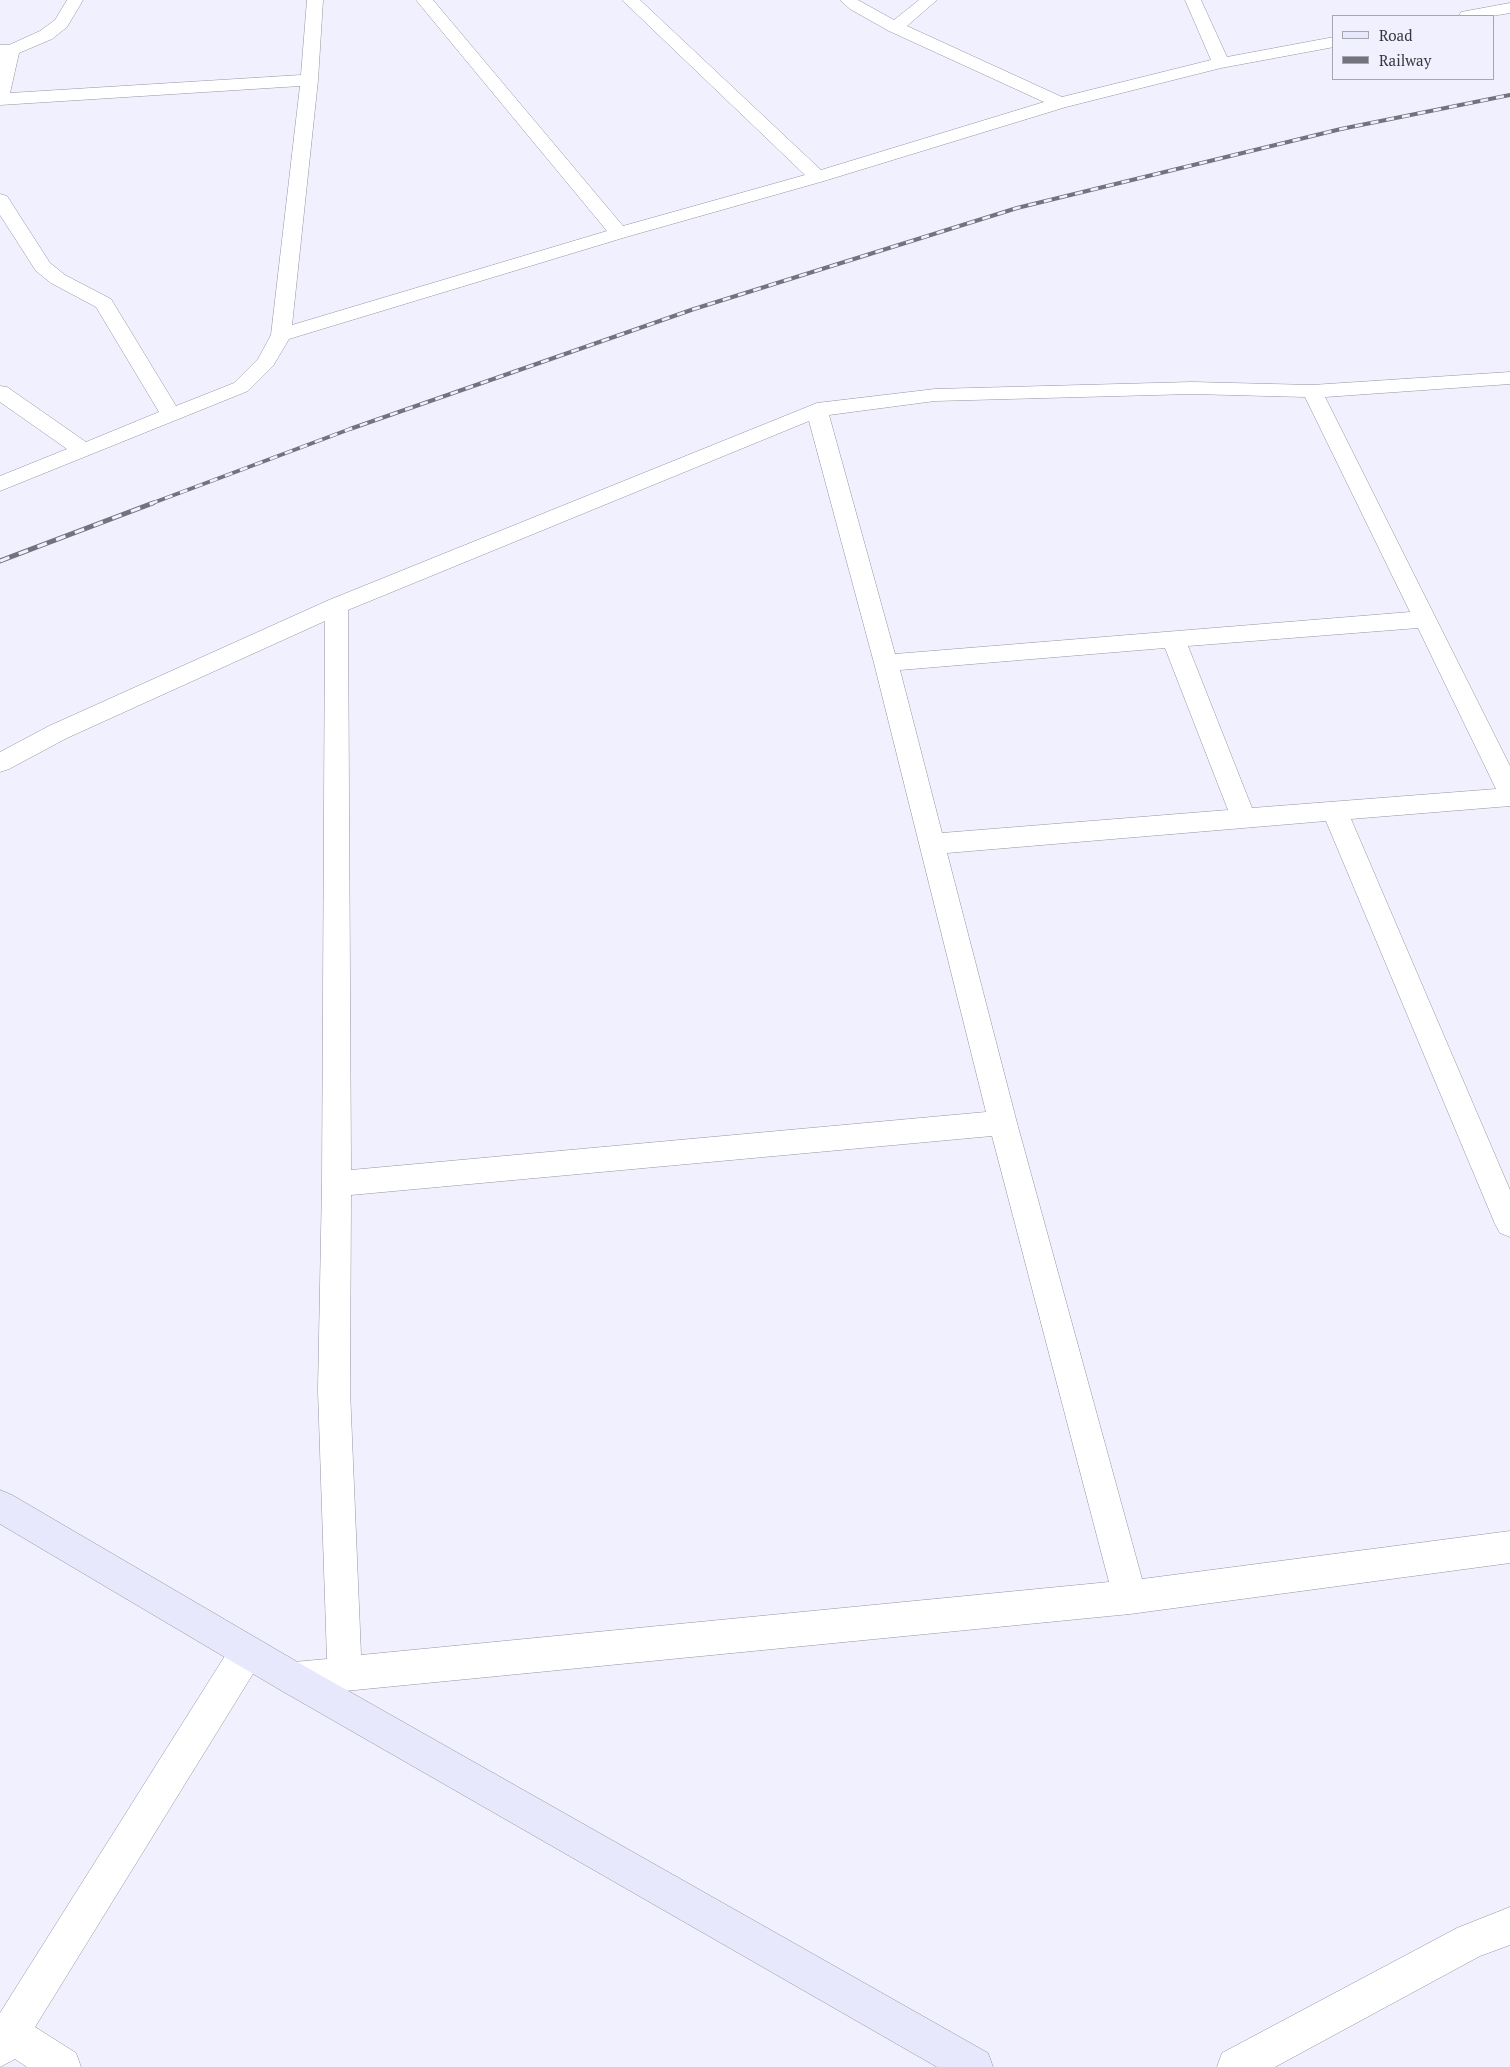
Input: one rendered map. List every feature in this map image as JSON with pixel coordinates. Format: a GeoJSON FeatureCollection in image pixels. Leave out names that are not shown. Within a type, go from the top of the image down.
{"type":"FeatureCollection","features":[{"type":"Feature","properties":{"kind":"main road"},"geometry":{"type":"LineString","coordinates":[[0,1506],[247,1652],[974,2067]]}},
{"type":"Feature","properties":{"kind":"street"},"geometry":{"type":"LineString","coordinates":[[75,0],[61,23],[46,35],[5,50],[0,99],[309,80]]}},
{"type":"Feature","properties":{"kind":"street"},"geometry":{"type":"LineString","coordinates":[[0,484],[241,387],[266,362],[281,335],[309,80],[314,0]]}},
{"type":"Feature","properties":{"kind":"street"},"geometry":{"type":"LineString","coordinates":[[424,0],[619,233]]}},
{"type":"Feature","properties":{"kind":"street"},"geometry":{"type":"LineString","coordinates":[[630,0],[818,177]]}},
{"type":"Feature","properties":{"kind":"street"},"geometry":{"type":"LineString","coordinates":[[848,0],[895,27],[1060,103]]}},
{"type":"Feature","properties":{"kind":"street"},"geometry":{"type":"LineString","coordinates":[[895,27],[928,0]]}},
{"type":"Feature","properties":{"kind":"street"},"geometry":{"type":"LineString","coordinates":[[1193,0],[1221,63]]}},
{"type":"Feature","properties":{"kind":"street"},"geometry":{"type":"LineString","coordinates":[[1472,15],[1510,8]]}},
{"type":"Feature","properties":{"kind":"street"},"geometry":{"type":"LineString","coordinates":[[281,335],[619,233],[818,177],[1060,103],[1221,63],[1332,42]]}},
{"type":"Feature","properties":{"kind":"street"},"geometry":{"type":"LineString","coordinates":[[0,200],[42,267],[58,279],[104,303],[171,415]]}},
{"type":"Feature","properties":{"kind":"street"},"geometry":{"type":"LineString","coordinates":[[0,763],[58,732],[337,606],[817,410],[935,395],[1192,388],[1312,391],[1510,378]]}},
{"type":"Feature","properties":{"kind":"street"},"geometry":{"type":"LineString","coordinates":[[1312,391],[1510,791]]}},
{"type":"Feature","properties":{"kind":"street"},"geometry":{"type":"LineString","coordinates":[[0,392],[83,450]]}},
{"type":"Feature","properties":{"kind":"street"},"geometry":{"type":"LineString","coordinates":[[817,410],[886,663],[1003,1123],[1130,1596]]}},
{"type":"Feature","properties":{"kind":"street"},"geometry":{"type":"LineString","coordinates":[[337,606],[337,1184],[334,1390],[345,1673]]}},
{"type":"Feature","properties":{"kind":"street"},"geometry":{"type":"LineString","coordinates":[[886,663],[1424,619]]}},
{"type":"Feature","properties":{"kind":"street"},"geometry":{"type":"LineString","coordinates":[[1173,639],[1244,819]]}},
{"type":"Feature","properties":{"kind":"street"},"geometry":{"type":"LineString","coordinates":[[932,844],[1510,797]]}},
{"type":"Feature","properties":{"kind":"street"},"geometry":{"type":"LineString","coordinates":[[1335,812],[1510,1224]]}},
{"type":"Feature","properties":{"kind":"street"},"geometry":{"type":"LineString","coordinates":[[337,1184],[1003,1123]]}},
{"type":"Feature","properties":{"kind":"street"},"geometry":{"type":"LineString","coordinates":[[294,1679],[1130,1596],[1510,1547]]}},
{"type":"Feature","properties":{"kind":"street"},"geometry":{"type":"LineString","coordinates":[[62,2067],[5,2040],[247,1652]]}},
{"type":"Feature","properties":{"kind":"street"},"geometry":{"type":"LineString","coordinates":[[1236,2067],[1470,1941],[1510,1926]]}},
{"type":"Feature","properties":{"kind":"railway"},"geometry":{"type":"LineString","coordinates":[[150,504],[350,429],[694,309],[1017,208],[1341,129],[1510,95]]}},
{"type":"Feature","properties":{"kind":"railway"},"geometry":{"type":"LineString","coordinates":[[0,561],[153,503]]}}]}
